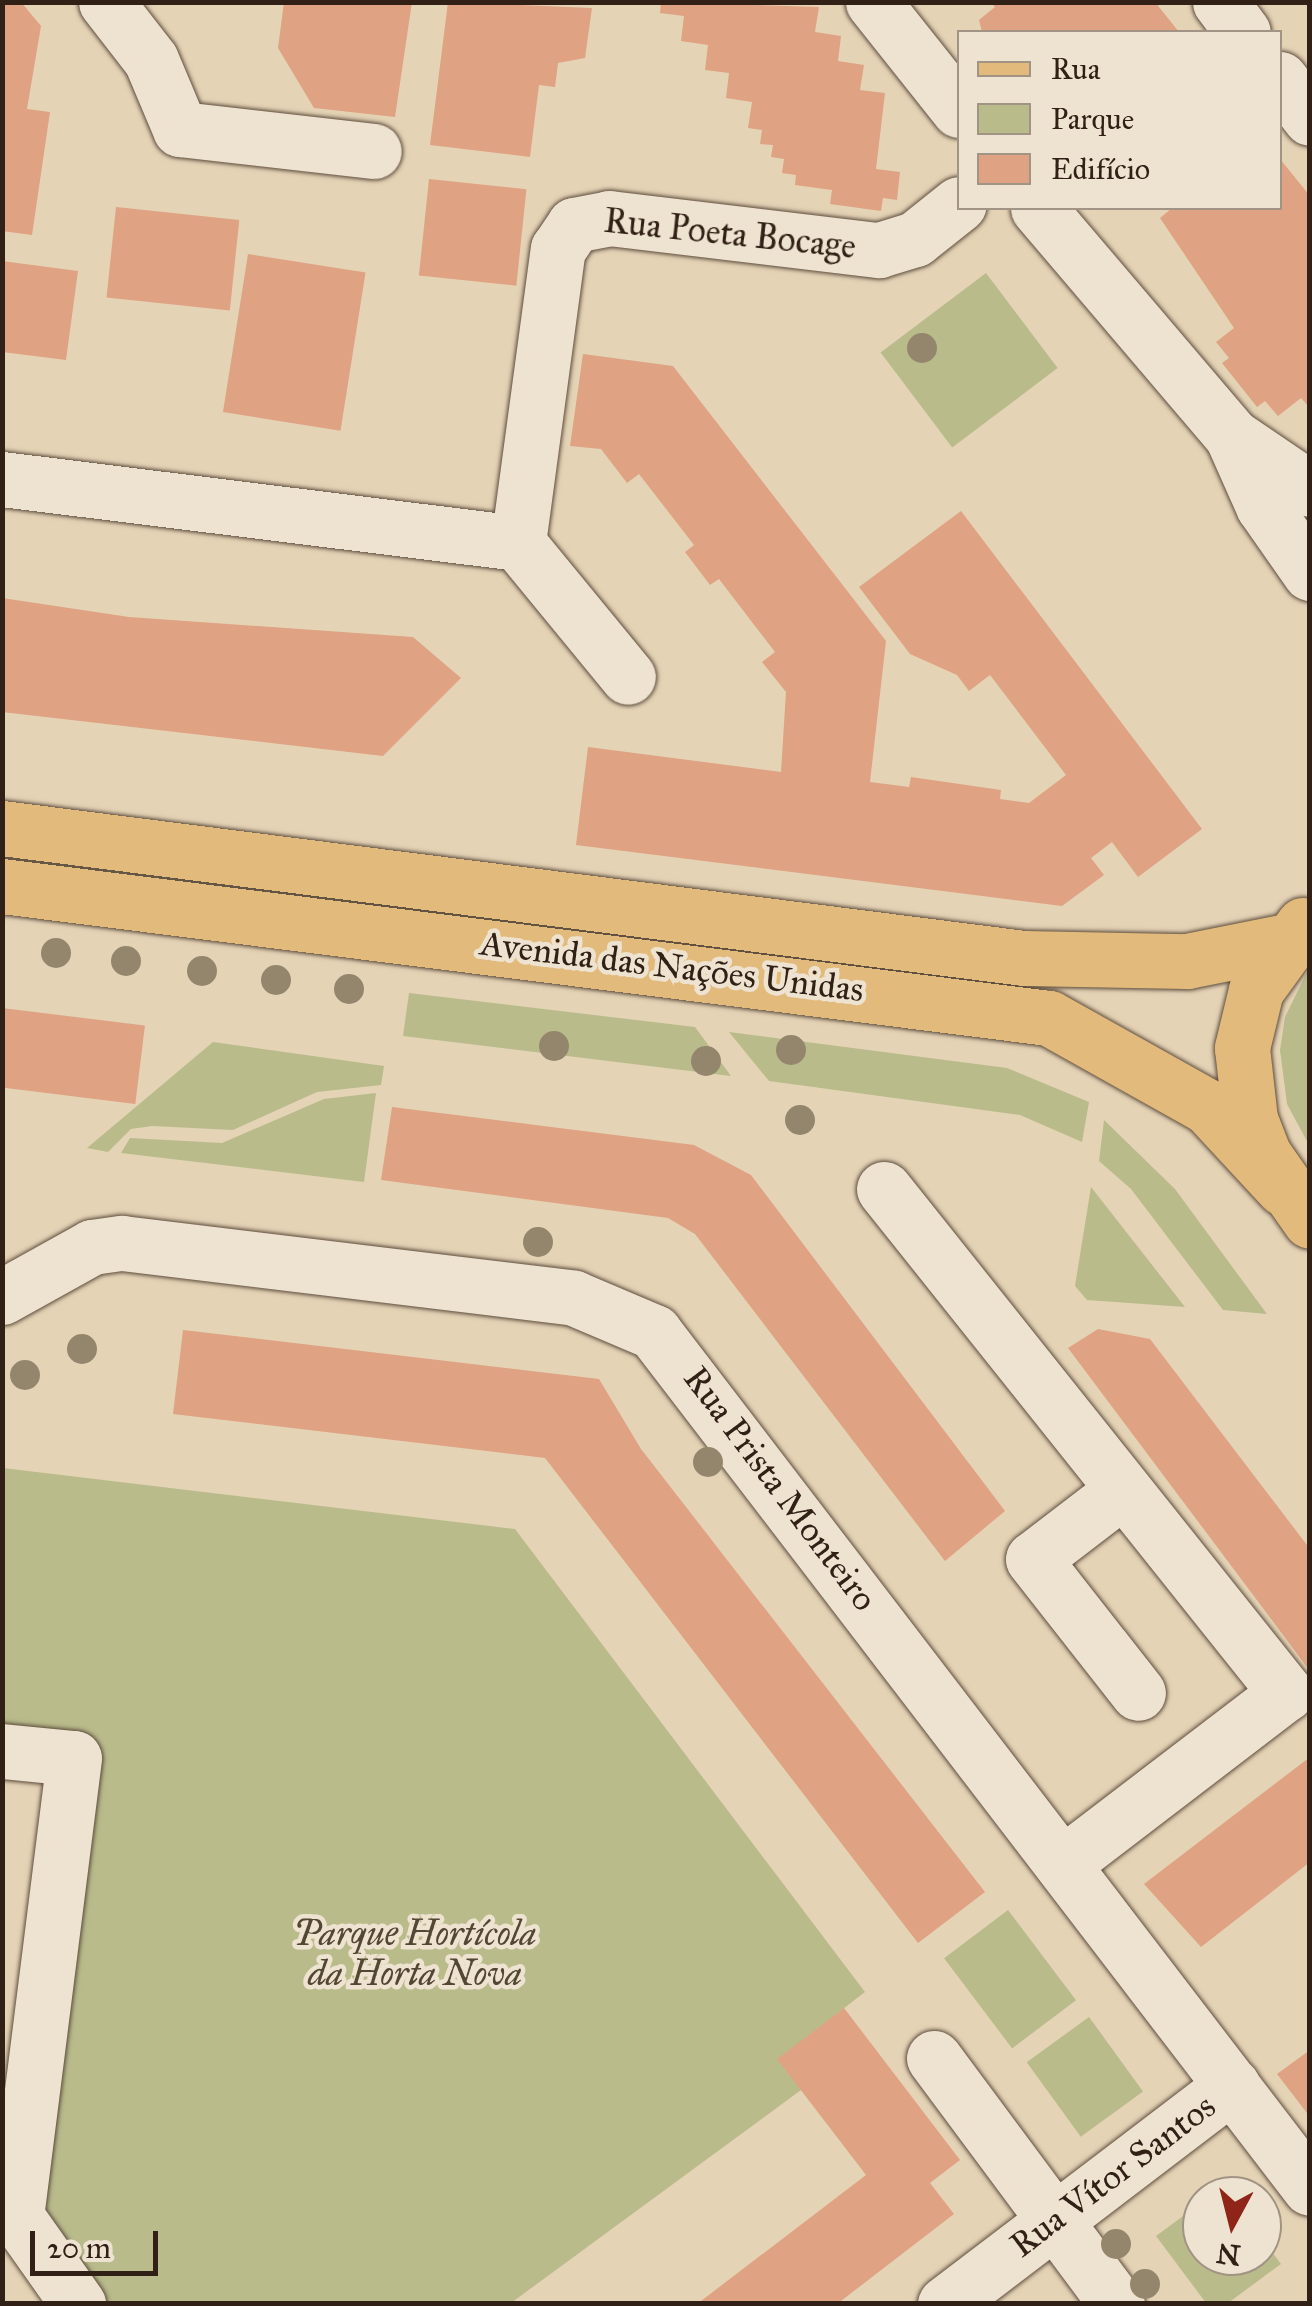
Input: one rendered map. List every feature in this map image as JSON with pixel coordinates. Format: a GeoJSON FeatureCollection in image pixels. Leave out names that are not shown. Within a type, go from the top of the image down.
{"type":"FeatureCollection","features":[{"type":"Feature","properties":{"kind":"main road","name":"Avenida das Nações Unidas"},"geometry":{"type":"LineString","coordinates":[[2,828],[1024,958],[1187,961],[1302,924]]}},
{"type":"Feature","properties":{"kind":"main road","name":"Avenida das Nações Unidas"},"geometry":{"type":"LineString","coordinates":[[2,886],[1049,1018],[1208,1107],[1296,1204]]}},
{"type":"Feature","properties":{"kind":"main road"},"geometry":{"type":"LineString","coordinates":[[1296,1204],[1250,1119],[1242,1048],[1256,990],[1302,924]]}},
{"type":"Feature","properties":{"kind":"street"},"geometry":{"type":"LineString","coordinates":[[106,2],[151,60],[180,129],[374,151]]}},
{"type":"Feature","properties":{"kind":"street"},"geometry":{"type":"LineString","coordinates":[[873,2],[957,106]]}},
{"type":"Feature","properties":{"kind":"street"},"geometry":{"type":"LineString","coordinates":[[1220,2],[1241,30]]}},
{"type":"Feature","properties":{"kind":"street"},"geometry":{"type":"LineString","coordinates":[[1282,82],[1310,118]]}},
{"type":"Feature","properties":{"kind":"street","name":"Rua Poeta Bocage"},"geometry":{"type":"LineString","coordinates":[[518,542],[558,249],[574,225],[609,218],[880,250],[915,239],[957,206]]}},
{"type":"Feature","properties":{"kind":"street"},"geometry":{"type":"LineString","coordinates":[[1040,210],[1232,436],[1310,489]]}},
{"type":"Feature","properties":{"kind":"street"},"geometry":{"type":"LineString","coordinates":[[1232,436],[1263,506],[1310,573]]}},
{"type":"Feature","properties":{"kind":"street"},"geometry":{"type":"LineString","coordinates":[[2,479],[518,542],[628,677]]}},
{"type":"Feature","properties":{"kind":"street"},"geometry":{"type":"LineString","coordinates":[[884,1189],[1286,1693],[1064,1863]]}},
{"type":"Feature","properties":{"kind":"street","name":"Rua Prista Monteiro"},"geometry":{"type":"LineString","coordinates":[[2,1297],[92,1246],[122,1243],[574,1298],[636,1320],[685,1364],[1310,2188]]}},
{"type":"Feature","properties":{"kind":"street"},"geometry":{"type":"LineString","coordinates":[[1124,1490],[1033,1559],[1138,1693]]}},
{"type":"Feature","properties":{"kind":"street"},"geometry":{"type":"LineString","coordinates":[[2,1750],[74,1758],[16,2216],[78,2304]]}},
{"type":"Feature","properties":{"kind":"street"},"geometry":{"type":"LineString","coordinates":[[934,2058],[1117,2304]]}},
{"type":"Feature","properties":{"kind":"street","name":"Rua Vítor Santos"},"geometry":{"type":"LineString","coordinates":[[945,2304],[1232,2085]]}},
{"type":"Feature","properties":{"kind":"green space"},"geometry":{"type":"Polygon","coordinates":[[[986,273],[1058,368],[952,447],[881,352],[986,273]]]}},
{"type":"Feature","properties":{"kind":"green space"},"geometry":{"type":"Polygon","coordinates":[[[1309,968],[1309,1145],[1287,1104],[1280,1050],[1285,1017],[1309,968]]]}},
{"type":"Feature","properties":{"kind":"green space"},"geometry":{"type":"Polygon","coordinates":[[[409,993],[695,1027],[731,1076],[403,1036],[409,993]]]}},
{"type":"Feature","properties":{"kind":"green space"},"geometry":{"type":"Polygon","coordinates":[[[729,1032],[1007,1068],[1089,1102],[1082,1142],[1020,1115],[769,1081],[729,1032]]]}},
{"type":"Feature","properties":{"kind":"green space"},"geometry":{"type":"Polygon","coordinates":[[[213,1042],[384,1066],[381,1085],[317,1092],[233,1130],[152,1126],[131,1129],[108,1152],[87,1148],[213,1042]]]}},
{"type":"Feature","properties":{"kind":"green space"},"geometry":{"type":"Polygon","coordinates":[[[376,1093],[364,1182],[121,1153],[130,1138],[222,1143],[324,1099],[376,1093]]]}},
{"type":"Feature","properties":{"kind":"green space"},"geometry":{"type":"Polygon","coordinates":[[[1104,1120],[1175,1189],[1267,1314],[1223,1310],[1131,1189],[1099,1161],[1104,1120]]]}},
{"type":"Feature","properties":{"kind":"green space"},"geometry":{"type":"Polygon","coordinates":[[[1091,1187],[1185,1307],[1087,1300],[1075,1286],[1091,1187]]]}},
{"type":"Feature","properties":{"kind":"green space","name":"Parque Hortícola da Horta Nova"},"geometry":{"type":"Polygon","coordinates":[[[3,1468],[515,1529],[865,1992],[778,2059],[801,2090],[511,2303],[97,2303],[40,2226],[99,1750],[3,1737],[3,1468]]]}},
{"type":"Feature","properties":{"kind":"green space"},"geometry":{"type":"Polygon","coordinates":[[[1008,1910],[1076,2000],[1012,2048],[944,1958],[1008,1910]]]}},
{"type":"Feature","properties":{"kind":"green space"},"geometry":{"type":"Polygon","coordinates":[[[1089,2017],[1143,2091],[1081,2137],[1027,2062],[1089,2017]]]}},
{"type":"Feature","properties":{"kind":"green space"},"geometry":{"type":"Polygon","coordinates":[[[1182,2217],[1182,2271],[1156,2236],[1182,2217]]]}},
{"type":"Feature","properties":{"kind":"green space"},"geometry":{"type":"Polygon","coordinates":[[[1186,2276],[1265,2276],[1228,2303],[1206,2303],[1186,2276]]]}},
{"type":"Feature","properties":{"kind":"building"},"geometry":{"type":"Polygon","coordinates":[[[2,2],[21,2],[41,26],[27,109],[50,112],[32,235],[2,231],[2,2]]]}},
{"type":"Feature","properties":{"kind":"building"},"geometry":{"type":"Polygon","coordinates":[[[284,2],[412,2],[395,117],[314,108],[278,48],[284,2]]]}},
{"type":"Feature","properties":{"kind":"building"},"geometry":{"type":"Polygon","coordinates":[[[448,2],[592,8],[585,58],[558,63],[555,87],[539,85],[530,157],[430,145],[448,2]]]}},
{"type":"Feature","properties":{"kind":"building"},"geometry":{"type":"Polygon","coordinates":[[[661,2],[819,7],[815,32],[841,36],[838,61],[864,65],[860,90],[885,93],[876,169],[900,172],[897,200],[883,198],[881,211],[830,204],[832,190],[795,185],[796,175],[782,173],[784,159],[771,157],[773,145],[760,144],[762,130],[748,128],[752,102],[726,98],[729,73],[705,70],[708,45],[681,41],[684,16],[660,13],[661,2]]]}},
{"type":"Feature","properties":{"kind":"building"},"geometry":{"type":"Polygon","coordinates":[[[991,2],[1155,2],[1177,30],[982,30],[979,20],[995,7],[991,2]]]}},
{"type":"Feature","properties":{"kind":"building"},"geometry":{"type":"Polygon","coordinates":[[[1282,161],[1310,196],[1310,408],[1301,398],[1278,416],[1265,401],[1257,407],[1222,363],[1229,358],[1216,342],[1234,328],[1160,218],[1170,210],[1282,210],[1282,161]]]}},
{"type":"Feature","properties":{"kind":"building"},"geometry":{"type":"Polygon","coordinates":[[[429,179],[526,189],[516,286],[419,275],[429,179]]]}},
{"type":"Feature","properties":{"kind":"building"},"geometry":{"type":"Polygon","coordinates":[[[116,207],[239,220],[230,310],[106,298],[116,207]]]}},
{"type":"Feature","properties":{"kind":"building"},"geometry":{"type":"Polygon","coordinates":[[[248,254],[366,273],[341,431],[223,412],[248,254]]]}},
{"type":"Feature","properties":{"kind":"building"},"geometry":{"type":"Polygon","coordinates":[[[2,261],[78,271],[66,360],[2,352],[2,261]]]}},
{"type":"Feature","properties":{"kind":"building"},"geometry":{"type":"Polygon","coordinates":[[[583,354],[673,366],[886,641],[870,782],[909,787],[911,777],[1001,790],[1000,799],[1029,803],[1066,775],[990,675],[969,691],[957,675],[910,654],[859,587],[961,511],[1202,829],[1138,877],[1112,842],[1091,858],[1104,875],[1062,906],[576,845],[588,747],[781,772],[786,692],[762,662],[775,652],[719,579],[710,585],[685,552],[694,545],[639,474],[627,483],[601,449],[570,446],[583,354]]]}},
{"type":"Feature","properties":{"kind":"building"},"geometry":{"type":"Polygon","coordinates":[[[2,598],[129,617],[413,637],[461,678],[383,756],[2,712],[2,598]]]}},
{"type":"Feature","properties":{"kind":"building"},"geometry":{"type":"Polygon","coordinates":[[[2,1008],[145,1026],[135,1104],[2,1088],[2,1008]]]}},
{"type":"Feature","properties":{"kind":"building"},"geometry":{"type":"Polygon","coordinates":[[[392,1107],[694,1145],[751,1175],[1005,1511],[945,1561],[695,1234],[668,1218],[381,1180],[392,1107]]]}},
{"type":"Feature","properties":{"kind":"building"},"geometry":{"type":"Polygon","coordinates":[[[1098,1329],[1150,1339],[1310,1549],[1310,1671],[1068,1348],[1098,1329]]]}},
{"type":"Feature","properties":{"kind":"building"},"geometry":{"type":"Polygon","coordinates":[[[183,1330],[599,1379],[641,1449],[985,1892],[918,1943],[545,1458],[173,1414],[183,1330]]]}},
{"type":"Feature","properties":{"kind":"building"},"geometry":{"type":"Polygon","coordinates":[[[1310,1757],[1310,1862],[1201,1947],[1144,1884],[1310,1757]]]}},
{"type":"Feature","properties":{"kind":"building"},"geometry":{"type":"Polygon","coordinates":[[[844,2008],[960,2160],[930,2183],[954,2214],[837,2304],[697,2304],[866,2175],[777,2059],[844,2008]]]}},
{"type":"Feature","properties":{"kind":"building"},"geometry":{"type":"Polygon","coordinates":[[[1310,2050],[1310,2117],[1277,2074],[1310,2050]]]}}]}
